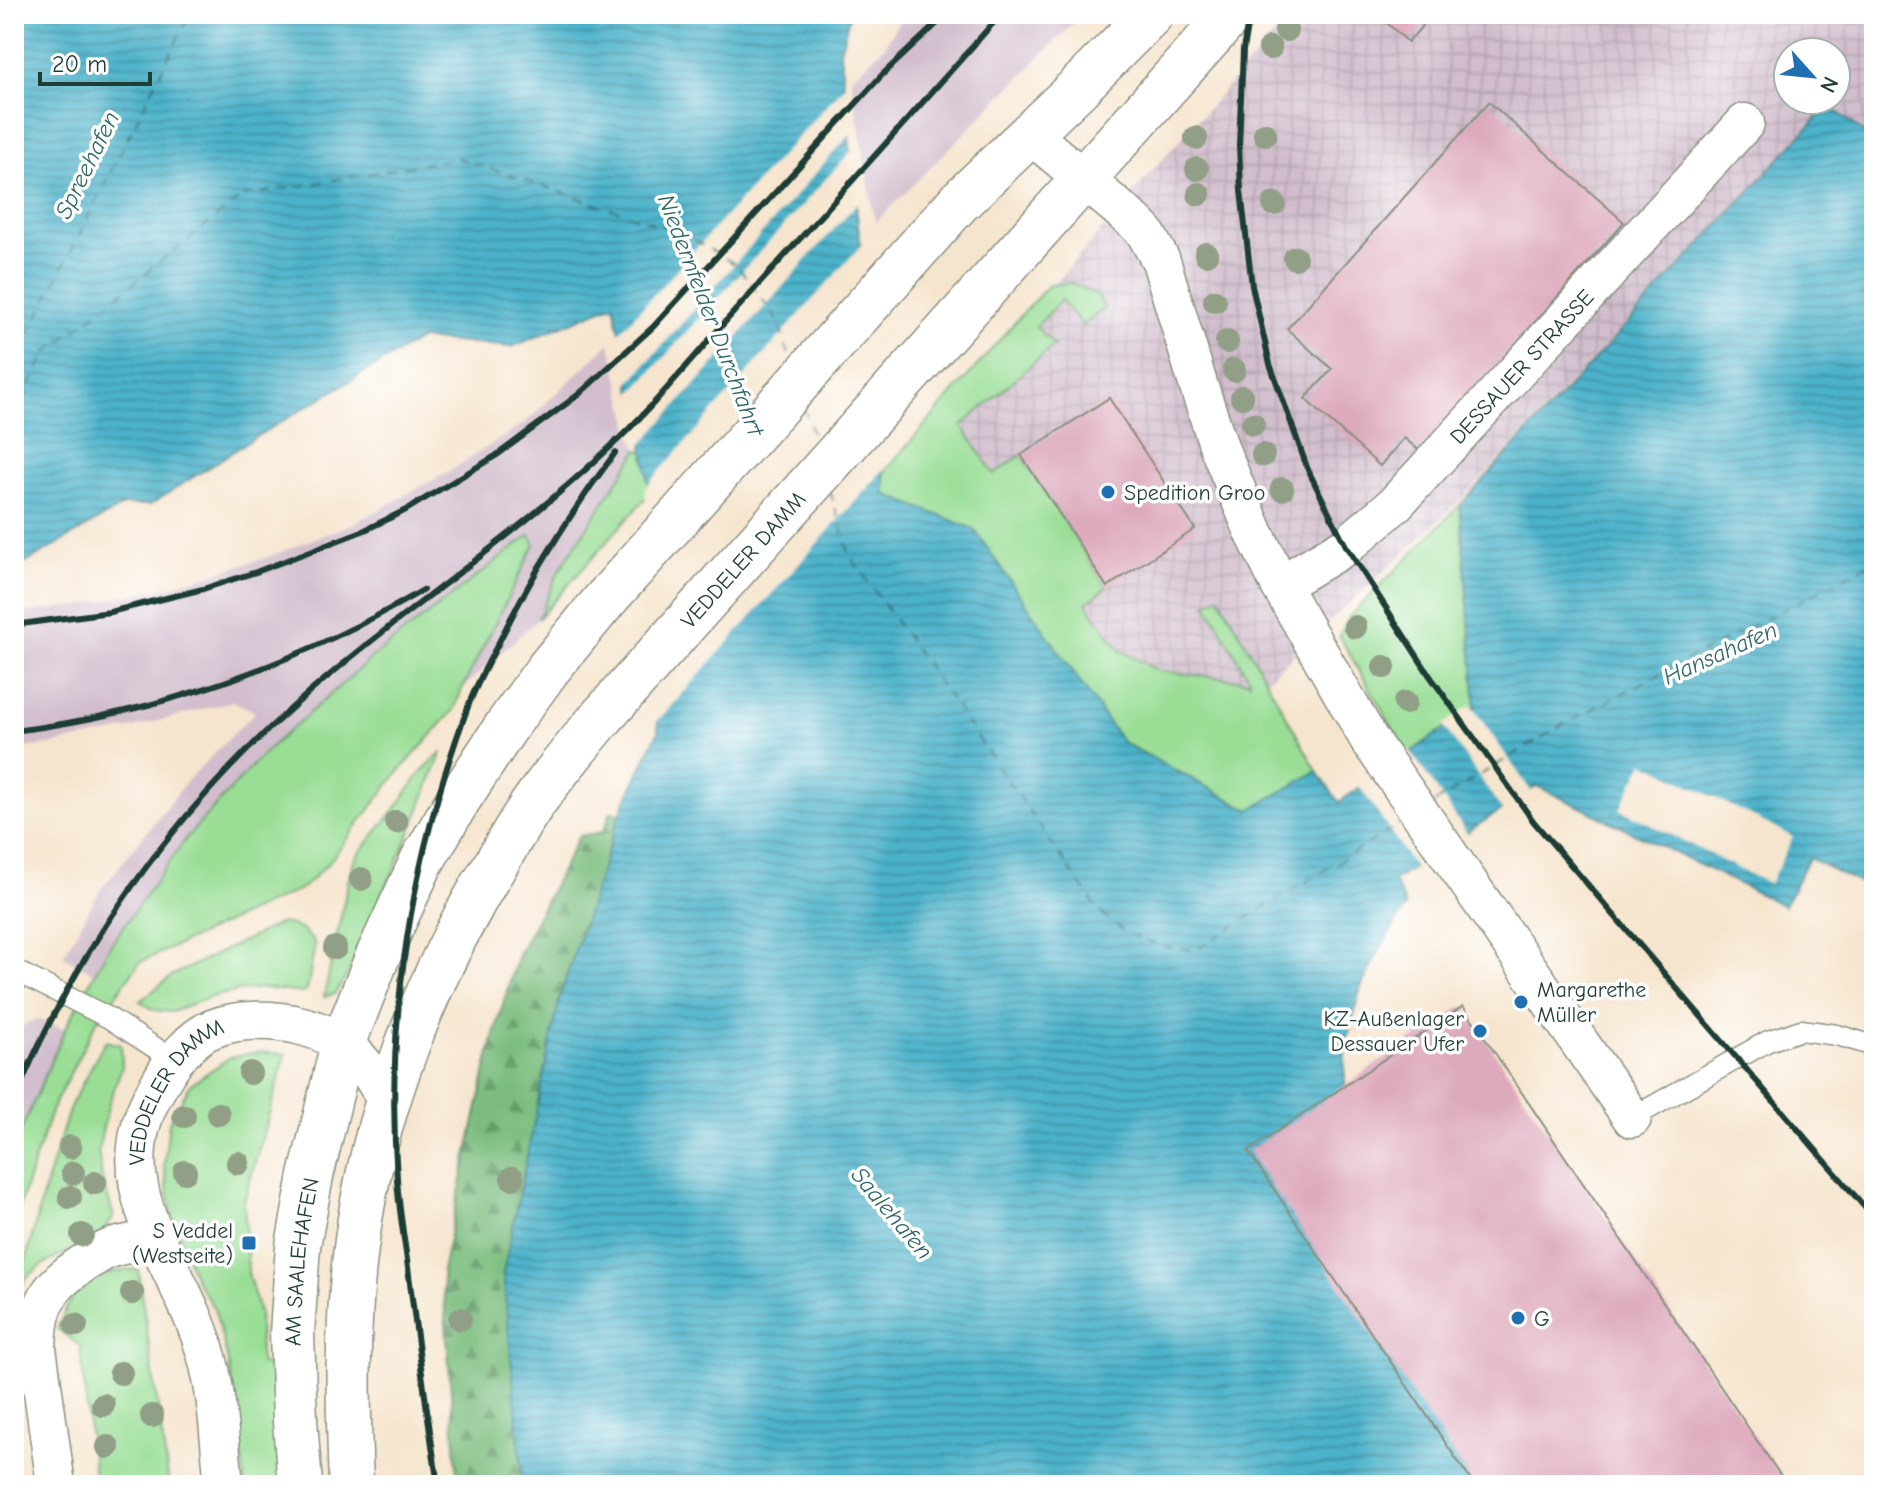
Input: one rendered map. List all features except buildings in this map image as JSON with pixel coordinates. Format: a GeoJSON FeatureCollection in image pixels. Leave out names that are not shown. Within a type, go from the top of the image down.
{"type":"FeatureCollection","features":[{"type":"Feature","properties":{"kind":"main road"},"geometry":{"type":"LineString","coordinates":[[343,1044],[377,958],[422,861],[458,800],[548,669],[604,601],[959,202],[1151,14]]}},
{"type":"Feature","properties":{"kind":"main road","name":"VEDDELER DAMM"},"geometry":{"type":"LineString","coordinates":[[388,1104],[409,1041],[464,917],[537,797],[565,760],[1231,14]]}},
{"type":"Feature","properties":{"kind":"main road","name":"AM SAALEHAFEN"},"geometry":{"type":"LineString","coordinates":[[300,1485],[292,1333],[298,1246],[311,1176],[343,1044]]}},
{"type":"Feature","properties":{"kind":"main road"},"geometry":{"type":"LineString","coordinates":[[351,1485],[350,1307],[356,1246],[388,1104]]}},
{"type":"Feature","properties":{"kind":"street","name":"DESSAUER STRASSE"},"geometry":{"type":"LineString","coordinates":[[1280,585],[1346,546],[1394,505],[1745,123]]}},
{"type":"Feature","properties":{"kind":"street"},"geometry":{"type":"LineString","coordinates":[[1030,134],[1135,222],[1154,245],[1220,450],[1280,585],[1370,741],[1632,1118]]}},
{"type":"Feature","properties":{"kind":"street","name":"VEDDELER DAMM"},"geometry":{"type":"LineString","coordinates":[[224,1485],[213,1388],[204,1346],[155,1239],[139,1187],[136,1146],[149,1102],[174,1060],[193,1040],[212,1029],[237,1022],[269,1021],[321,1032],[343,1044],[368,1068],[388,1104]]}},
{"type":"Feature","properties":{"kind":"street"},"geometry":{"type":"LineString","coordinates":[[56,1485],[37,1348],[43,1306],[52,1288],[73,1269],[108,1249],[155,1239]]}},
{"type":"Feature","properties":{"kind":"lane"},"geometry":{"type":"LineString","coordinates":[[14,985],[20,973],[109,1018],[174,1060]]}},
{"type":"Feature","properties":{"kind":"lane"},"geometry":{"type":"LineString","coordinates":[[1632,1118],[1768,1041],[1801,1030],[1837,1035],[1874,1046]]}},
{"type":"Feature","properties":{"kind":"shaded area"},"geometry":{"type":"Polygon","coordinates":[[[903,14],[1083,14],[875,223],[851,78],[885,46],[903,14]]]}},
{"type":"Feature","properties":{"kind":"shaded area"},"geometry":{"type":"Polygon","coordinates":[[[1293,14],[1874,14],[1874,141],[1843,116],[1852,116],[1852,36],[1772,36],[1772,116],[1819,116],[1461,500],[1260,686],[1122,662],[934,425],[1153,170],[1293,14]]]}},
{"type":"Feature","properties":{"kind":"shaded area"},"geometry":{"type":"Polygon","coordinates":[[[610,343],[638,450],[558,572],[538,619],[462,689],[535,544],[374,656],[266,751],[188,836],[109,947],[95,974],[63,956],[99,892],[187,781],[255,712],[233,701],[129,729],[14,749],[14,614],[84,605],[172,586],[268,557],[354,523],[450,471],[525,423],[610,343]]]}},
{"type":"Feature","properties":{"kind":"shaded area"},"geometry":{"type":"Polygon","coordinates":[[[37,1019],[65,1029],[14,1147],[14,1029],[37,1019]]]}},
{"type":"Feature","properties":{"kind":"green space"},"geometry":{"type":"Polygon","coordinates":[[[1072,283],[1098,296],[1104,308],[1083,326],[1061,300],[1036,327],[1054,345],[962,426],[994,474],[1021,455],[1107,587],[1086,603],[1121,651],[1159,671],[1250,681],[1207,604],[1219,596],[1317,771],[1250,810],[1122,742],[974,530],[885,494],[884,472],[1031,304],[1049,285],[1072,283]]]}},
{"type":"Feature","properties":{"kind":"green space"},"geometry":{"type":"Polygon","coordinates":[[[638,450],[644,451],[650,493],[538,619],[558,572],[638,450]]]}},
{"type":"Feature","properties":{"kind":"green space"},"geometry":{"type":"Polygon","coordinates":[[[1460,505],[1476,706],[1408,754],[1339,636],[1349,617],[1460,505]]]}},
{"type":"Feature","properties":{"kind":"green space"},"geometry":{"type":"Polygon","coordinates":[[[530,535],[535,544],[454,710],[397,774],[329,862],[303,888],[140,962],[95,1024],[52,1109],[14,1221],[14,1147],[65,1029],[109,947],[188,836],[266,751],[374,656],[530,535]]]}},
{"type":"Feature","properties":{"kind":"green space"},"geometry":{"type":"Polygon","coordinates":[[[442,752],[348,973],[335,994],[324,997],[351,868],[356,857],[422,771],[442,752]]]}},
{"type":"Feature","properties":{"kind":"green space"},"geometry":{"type":"Polygon","coordinates":[[[611,812],[620,813],[559,1000],[521,1472],[525,1485],[458,1485],[442,1270],[494,1034],[518,955],[579,836],[603,832],[611,812]]]}},
{"type":"Feature","properties":{"kind":"green space"},"geometry":{"type":"Polygon","coordinates":[[[281,923],[300,929],[315,944],[307,990],[302,993],[263,988],[238,991],[211,997],[172,1012],[154,1010],[140,1001],[173,975],[281,923]]]}},
{"type":"Feature","properties":{"kind":"green space"},"geometry":{"type":"Polygon","coordinates":[[[105,1041],[121,1045],[122,1066],[108,1106],[98,1150],[102,1178],[114,1217],[100,1235],[44,1264],[27,1277],[17,1294],[70,1107],[105,1041]]]}},
{"type":"Feature","properties":{"kind":"green space"},"geometry":{"type":"Polygon","coordinates":[[[258,1052],[286,1054],[244,1201],[248,1273],[259,1312],[260,1364],[273,1365],[281,1485],[245,1485],[227,1357],[215,1310],[195,1279],[171,1211],[164,1167],[169,1122],[191,1084],[229,1058],[258,1052]]]}},
{"type":"Feature","properties":{"kind":"green space"},"geometry":{"type":"Polygon","coordinates":[[[138,1269],[169,1485],[95,1485],[80,1346],[57,1329],[81,1288],[112,1273],[138,1269]]]}},
{"type":"Feature","properties":{"kind":"water"},"geometry":{"type":"Polygon","coordinates":[[[14,14],[850,14],[840,51],[885,494],[974,529],[1122,742],[1250,810],[1317,771],[1339,802],[1476,707],[1460,505],[1819,116],[1843,116],[1874,141],[1874,890],[1809,858],[1784,906],[1537,786],[1394,881],[1406,906],[1361,987],[1345,1048],[1345,1085],[1474,1485],[525,1485],[503,1273],[559,1000],[620,813],[658,732],[650,493],[614,304],[512,347],[421,339],[254,438],[150,505],[124,505],[14,570],[14,14]]]}},
{"type":"Feature","properties":{"kind":"pier"},"geometry":{"type":"Polygon","coordinates":[[[847,83],[852,132],[627,385],[616,336],[847,83]]]}},
{"type":"Feature","properties":{"kind":"pier"},"geometry":{"type":"Polygon","coordinates":[[[854,148],[859,201],[639,448],[629,396],[854,148]]]}},
{"type":"Feature","properties":{"kind":"pier"},"geometry":{"type":"Polygon","coordinates":[[[864,242],[886,467],[654,725],[645,488],[864,242]]]}},
{"type":"Feature","properties":{"kind":"pier"},"geometry":{"type":"Polygon","coordinates":[[[1471,705],[1533,794],[1504,813],[1443,725],[1471,705]]]}},
{"type":"Feature","properties":{"kind":"pier"},"geometry":{"type":"Polygon","coordinates":[[[1409,749],[1469,836],[1417,871],[1358,784],[1409,749]]]}},
{"type":"Feature","properties":{"kind":"pier"},"geometry":{"type":"Polygon","coordinates":[[[1644,762],[1793,837],[1769,884],[1620,809],[1644,762]]]}},
{"type":"Feature","properties":{"kind":"ferry route"},"geometry":{"type":"LineString","coordinates":[[14,365],[190,14]]}},
{"type":"Feature","properties":{"kind":"ferry route"},"geometry":{"type":"LineString","coordinates":[[14,417],[47,352],[243,196],[458,158],[681,232],[738,266],[778,321],[790,359]]}},
{"type":"Feature","properties":{"kind":"ferry route"},"geometry":{"type":"LineString","coordinates":[[804,407],[817,447]]}},
{"type":"Feature","properties":{"kind":"ferry route"},"geometry":{"type":"LineString","coordinates":[[830,491],[850,556],[1100,912],[1126,933],[1163,947],[1195,950],[1405,821]]}},
{"type":"Feature","properties":{"kind":"ferry route"},"geometry":{"type":"LineString","coordinates":[[1434,803],[1566,723],[1874,562]]}},
{"type":"Feature","properties":{"kind":"railway"},"geometry":{"type":"LineString","coordinates":[[14,625],[110,612],[256,572],[365,530],[406,510],[497,455],[578,395],[653,327],[882,75],[947,14]]}},
{"type":"Feature","properties":{"kind":"railway"},"geometry":{"type":"LineString","coordinates":[[14,1101],[67,990],[98,937],[169,837],[209,791],[251,746],[334,671],[531,516],[625,433],[1001,14]]}},
{"type":"Feature","properties":{"kind":"railway"},"geometry":{"type":"LineString","coordinates":[[1249,14],[1243,50],[1239,145],[1252,286],[1270,364],[1308,470],[1346,546],[1430,676],[1534,822],[1874,1218]]}},
{"type":"Feature","properties":{"kind":"railway"},"geometry":{"type":"LineString","coordinates":[[438,1485],[397,1179],[395,1058],[407,937],[432,819],[472,696],[538,570],[615,453]]}},
{"type":"Feature","properties":{"kind":"railway"},"geometry":{"type":"LineString","coordinates":[[14,731],[121,712],[226,682],[327,641],[423,590]]}},
{"type":"Feature","properties":{"kind":"place","name":"Spedition Groo"},"geometry":{"type":"Point","coordinates":[1108,492]}},
{"type":"Feature","properties":{"kind":"place","name":"Margarethe Müller"},"geometry":{"type":"Point","coordinates":[1521,1002]}},
{"type":"Feature","properties":{"kind":"place","name":"KZ-Außenlager Dessauer Ufer"},"geometry":{"type":"Point","coordinates":[1480,1031]}},
{"type":"Feature","properties":{"kind":"place","name":"S Veddel (Westseite)"},"geometry":{"type":"Point","coordinates":[249,1243]}},
{"type":"Feature","properties":{"kind":"place","name":"G"},"geometry":{"type":"Point","coordinates":[1518,1318]}},
{"type":"Feature","properties":{"kind":"water label","name":"Spreehafen"},"geometry":{"type":"Point","coordinates":[87,165]}},
{"type":"Feature","properties":{"kind":"water label","name":"Niedernfelder Durchfahrt"},"geometry":{"type":"Point","coordinates":[711,315]}},
{"type":"Feature","properties":{"kind":"water label","name":"Hansahafen"},"geometry":{"type":"Point","coordinates":[1720,653]}},
{"type":"Feature","properties":{"kind":"water label","name":"Saalehafen"},"geometry":{"type":"Point","coordinates":[892,1213]}}]}
